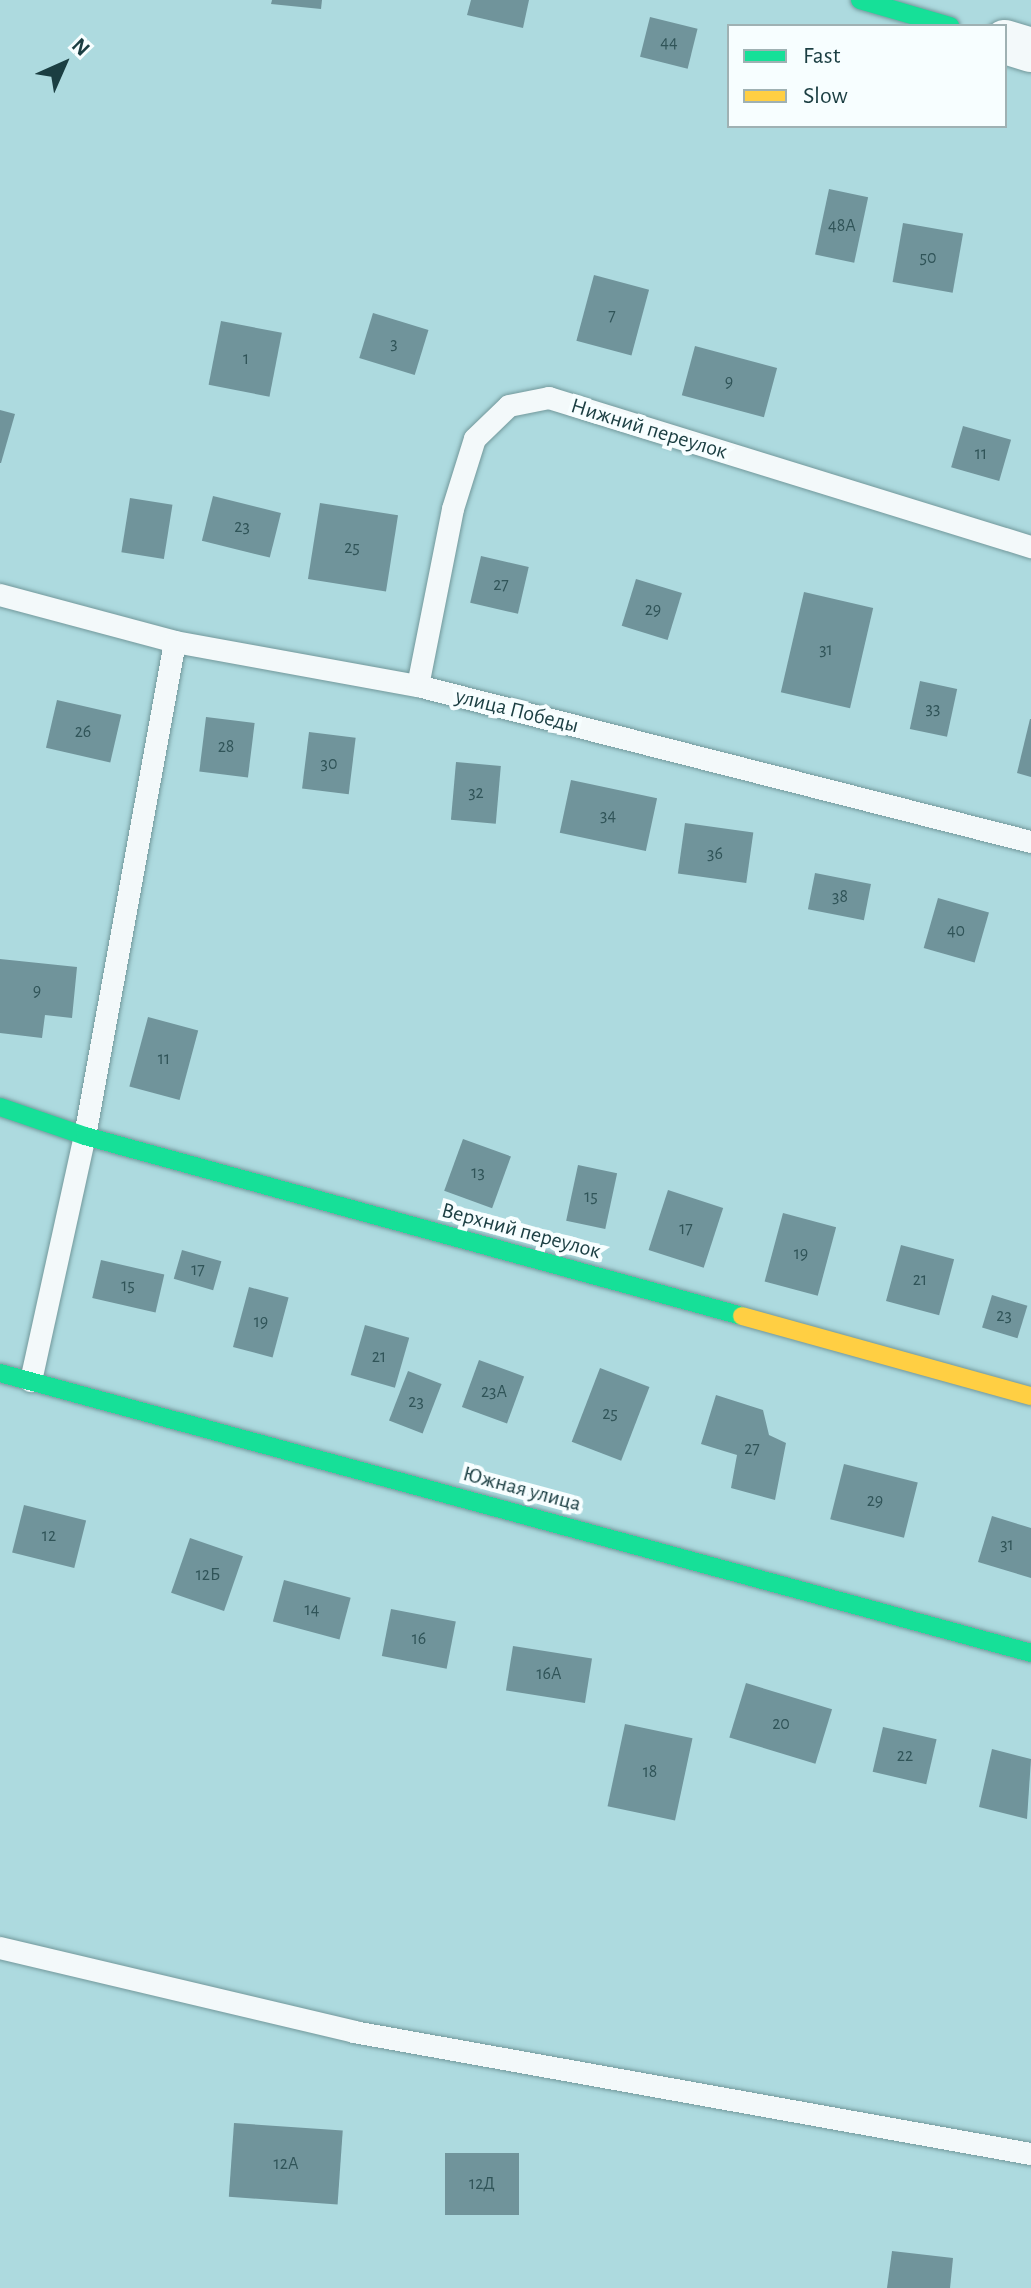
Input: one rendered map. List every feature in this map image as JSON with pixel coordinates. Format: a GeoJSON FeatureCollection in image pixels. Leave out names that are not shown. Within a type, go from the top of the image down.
{"type":"FeatureCollection","features":[{"type":"Feature","properties":{"kind":"street"},"geometry":{"type":"LineString","coordinates":[[860,0],[943,24]]}},
{"type":"Feature","properties":{"kind":"street"},"geometry":{"type":"LineString","coordinates":[[1007,43],[1031,50]]}},
{"type":"Feature","properties":{"kind":"street","name":"Верхний переулок"},"geometry":{"type":"LineString","coordinates":[[0,1107],[85,1136],[1031,1396]]}},
{"type":"Feature","properties":{"kind":"street","name":"Южная улица"},"geometry":{"type":"LineString","coordinates":[[0,1373],[1031,1653]]}},
{"type":"Feature","properties":{"kind":"lane","name":"Нижний переулок"},"geometry":{"type":"LineString","coordinates":[[418,686],[453,509],[475,439],[509,406],[549,398],[1031,547]]}},
{"type":"Feature","properties":{"kind":"lane","name":"улица Победы"},"geometry":{"type":"LineString","coordinates":[[0,595],[175,642],[418,686],[1031,842]]}},
{"type":"Feature","properties":{"kind":"lane"},"geometry":{"type":"LineString","coordinates":[[31,1381],[85,1136],[175,642]]}},
{"type":"Feature","properties":{"kind":"lane"},"geometry":{"type":"LineString","coordinates":[[0,1948],[354,2032],[1031,2154]]}},
{"type":"Feature","properties":{"kind":"building"},"geometry":{"type":"Polygon","coordinates":[[[272,0],[322,0],[321,9],[271,4],[272,0]]]}},
{"type":"Feature","properties":{"kind":"building"},"geometry":{"type":"Polygon","coordinates":[[[471,0],[529,0],[523,28],[467,15],[471,0]]]}},
{"type":"Feature","properties":{"kind":"building"},"geometry":{"type":"Polygon","coordinates":[[[650,17],[698,29],[688,69],[640,57],[650,17]]]}},
{"type":"Feature","properties":{"kind":"building"},"geometry":{"type":"Polygon","coordinates":[[[829,189],[868,197],[854,263],[815,255],[829,189]]]}},
{"type":"Feature","properties":{"kind":"building"},"geometry":{"type":"Polygon","coordinates":[[[903,223],[963,234],[953,293],[893,282],[903,223]]]}},
{"type":"Feature","properties":{"kind":"building"},"geometry":{"type":"Polygon","coordinates":[[[594,275],[649,290],[631,355],[576,341],[594,275]]]}},
{"type":"Feature","properties":{"kind":"building"},"geometry":{"type":"Polygon","coordinates":[[[373,313],[428,330],[415,375],[359,358],[373,313]]]}},
{"type":"Feature","properties":{"kind":"building"},"geometry":{"type":"Polygon","coordinates":[[[221,321],[282,333],[269,397],[209,385],[221,321]]]}},
{"type":"Feature","properties":{"kind":"building"},"geometry":{"type":"Polygon","coordinates":[[[695,346],[777,368],[764,417],[682,395],[695,346]]]}},
{"type":"Feature","properties":{"kind":"building"},"geometry":{"type":"Polygon","coordinates":[[[0,410],[15,414],[1,463],[0,463],[0,410]]]}},
{"type":"Feature","properties":{"kind":"building"},"geometry":{"type":"Polygon","coordinates":[[[963,426],[1011,440],[999,481],[951,467],[963,426]]]}},
{"type":"Feature","properties":{"kind":"building"},"geometry":{"type":"Polygon","coordinates":[[[213,496],[281,513],[270,558],[202,541],[213,496]]]}},
{"type":"Feature","properties":{"kind":"building"},"geometry":{"type":"Polygon","coordinates":[[[130,498],[172,505],[164,559],[121,552],[130,498]]]}},
{"type":"Feature","properties":{"kind":"building"},"geometry":{"type":"Polygon","coordinates":[[[320,503],[398,515],[386,591],[308,579],[320,503]]]}},
{"type":"Feature","properties":{"kind":"building"},"geometry":{"type":"Polygon","coordinates":[[[481,556],[529,567],[518,614],[470,603],[481,556]]]}},
{"type":"Feature","properties":{"kind":"building"},"geometry":{"type":"Polygon","coordinates":[[[636,579],[682,593],[668,640],[622,626],[636,579]]]}},
{"type":"Feature","properties":{"kind":"building"},"geometry":{"type":"Polygon","coordinates":[[[804,592],[873,608],[850,708],[781,692],[804,592]]]}},
{"type":"Feature","properties":{"kind":"building"},"geometry":{"type":"Polygon","coordinates":[[[920,681],[957,689],[947,737],[910,729],[920,681]]]}},
{"type":"Feature","properties":{"kind":"building"},"geometry":{"type":"Polygon","coordinates":[[[57,700],[121,715],[110,763],[46,748],[57,700]]]}},
{"type":"Feature","properties":{"kind":"building"},"geometry":{"type":"Polygon","coordinates":[[[206,717],[255,723],[248,778],[199,772],[206,717]]]}},
{"type":"Feature","properties":{"kind":"building"},"geometry":{"type":"Polygon","coordinates":[[[1031,719],[1031,777],[1017,773],[1031,719]]]}},
{"type":"Feature","properties":{"kind":"building"},"geometry":{"type":"Polygon","coordinates":[[[309,732],[356,738],[349,794],[302,789],[309,732]]]}},
{"type":"Feature","properties":{"kind":"building"},"geometry":{"type":"Polygon","coordinates":[[[456,762],[501,766],[496,824],[451,820],[456,762]]]}},
{"type":"Feature","properties":{"kind":"building"},"geometry":{"type":"Polygon","coordinates":[[[571,780],[657,798],[646,851],[560,833],[571,780]]]}},
{"type":"Feature","properties":{"kind":"building"},"geometry":{"type":"Polygon","coordinates":[[[685,823],[753,833],[746,883],[678,874],[685,823]]]}},
{"type":"Feature","properties":{"kind":"building"},"geometry":{"type":"Polygon","coordinates":[[[815,873],[871,884],[864,920],[808,909],[815,873]]]}},
{"type":"Feature","properties":{"kind":"building"},"geometry":{"type":"Polygon","coordinates":[[[938,898],[989,913],[975,963],[924,948],[938,898]]]}},
{"type":"Feature","properties":{"kind":"building"},"geometry":{"type":"Polygon","coordinates":[[[0,959],[77,967],[72,1018],[45,1015],[42,1038],[0,1033],[0,959]]]}},
{"type":"Feature","properties":{"kind":"building"},"geometry":{"type":"Polygon","coordinates":[[[148,1017],[198,1030],[180,1100],[129,1087],[148,1017]]]}},
{"type":"Feature","properties":{"kind":"building"},"geometry":{"type":"Polygon","coordinates":[[[463,1139],[511,1156],[492,1208],[444,1191],[463,1139]]]}},
{"type":"Feature","properties":{"kind":"building"},"geometry":{"type":"Polygon","coordinates":[[[578,1165],[617,1173],[605,1229],[566,1221],[578,1165]]]}},
{"type":"Feature","properties":{"kind":"building"},"geometry":{"type":"Polygon","coordinates":[[[668,1190],[723,1208],[704,1268],[649,1250],[668,1190]]]}},
{"type":"Feature","properties":{"kind":"building"},"geometry":{"type":"Polygon","coordinates":[[[783,1213],[836,1227],[818,1296],[765,1282],[783,1213]]]}},
{"type":"Feature","properties":{"kind":"building"},"geometry":{"type":"Polygon","coordinates":[[[901,1245],[954,1259],[939,1315],[886,1301],[901,1245]]]}},
{"type":"Feature","properties":{"kind":"building"},"geometry":{"type":"Polygon","coordinates":[[[182,1250],[221,1261],[213,1290],[174,1279],[182,1250]]]}},
{"type":"Feature","properties":{"kind":"building"},"geometry":{"type":"Polygon","coordinates":[[[101,1260],[164,1275],[156,1313],[92,1298],[101,1260]]]}},
{"type":"Feature","properties":{"kind":"building"},"geometry":{"type":"Polygon","coordinates":[[[249,1287],[289,1298],[273,1357],[233,1347],[249,1287]]]}},
{"type":"Feature","properties":{"kind":"building"},"geometry":{"type":"Polygon","coordinates":[[[992,1295],[1027,1306],[1017,1338],[982,1328],[992,1295]]]}},
{"type":"Feature","properties":{"kind":"building"},"geometry":{"type":"Polygon","coordinates":[[[365,1325],[409,1338],[395,1388],[351,1375],[365,1325]]]}},
{"type":"Feature","properties":{"kind":"building"},"geometry":{"type":"Polygon","coordinates":[[[479,1360],[524,1376],[507,1423],[462,1407],[479,1360]]]}},
{"type":"Feature","properties":{"kind":"building"},"geometry":{"type":"Polygon","coordinates":[[[600,1368],[649,1387],[621,1461],[572,1442],[600,1368]]]}},
{"type":"Feature","properties":{"kind":"building"},"geometry":{"type":"Polygon","coordinates":[[[408,1371],[442,1384],[423,1433],[389,1420],[408,1371]]]}},
{"type":"Feature","properties":{"kind":"building"},"geometry":{"type":"Polygon","coordinates":[[[716,1395],[763,1410],[769,1435],[786,1443],[775,1500],[731,1488],[737,1455],[701,1444],[716,1395]]]}},
{"type":"Feature","properties":{"kind":"building"},"geometry":{"type":"Polygon","coordinates":[[[844,1464],[918,1482],[904,1538],[830,1519],[844,1464]]]}},
{"type":"Feature","properties":{"kind":"building"},"geometry":{"type":"Polygon","coordinates":[[[24,1505],[86,1520],[74,1568],[12,1553],[24,1505]]]}},
{"type":"Feature","properties":{"kind":"building"},"geometry":{"type":"Polygon","coordinates":[[[992,1516],[1031,1528],[1031,1578],[978,1562],[992,1516]]]}},
{"type":"Feature","properties":{"kind":"building"},"geometry":{"type":"Polygon","coordinates":[[[190,1538],[243,1556],[224,1611],[171,1593],[190,1538]]]}},
{"type":"Feature","properties":{"kind":"building"},"geometry":{"type":"Polygon","coordinates":[[[284,1580],[351,1598],[340,1639],[273,1622],[284,1580]]]}},
{"type":"Feature","properties":{"kind":"building"},"geometry":{"type":"Polygon","coordinates":[[[391,1609],[456,1622],[447,1669],[382,1656],[391,1609]]]}},
{"type":"Feature","properties":{"kind":"building"},"geometry":{"type":"Polygon","coordinates":[[[513,1646],[592,1659],[585,1703],[506,1690],[513,1646]]]}},
{"type":"Feature","properties":{"kind":"building"},"geometry":{"type":"Polygon","coordinates":[[[746,1683],[832,1709],[815,1764],[729,1738],[746,1683]]]}},
{"type":"Feature","properties":{"kind":"building"},"geometry":{"type":"Polygon","coordinates":[[[625,1724],[692,1738],[675,1821],[608,1806],[625,1724]]]}},
{"type":"Feature","properties":{"kind":"building"},"geometry":{"type":"Polygon","coordinates":[[[883,1727],[937,1739],[926,1784],[873,1772],[883,1727]]]}},
{"type":"Feature","properties":{"kind":"building"},"geometry":{"type":"Polygon","coordinates":[[[992,1749],[1031,1759],[1027,1819],[979,1807],[992,1749]]]}},
{"type":"Feature","properties":{"kind":"building"},"geometry":{"type":"Polygon","coordinates":[[[234,2123],[343,2131],[338,2204],[229,2197],[234,2123]]]}},
{"type":"Feature","properties":{"kind":"building"},"geometry":{"type":"Polygon","coordinates":[[[445,2153],[519,2153],[519,2215],[445,2215],[445,2153]]]}},
{"type":"Feature","properties":{"kind":"building"},"geometry":{"type":"Polygon","coordinates":[[[892,2251],[953,2258],[950,2288],[887,2288],[892,2251]]]}},
{"type":"Feature","properties":{"kind":"traffic: fast"},"geometry":{"type":"LineString","coordinates":[[860,0],[943,24]]}},
{"type":"Feature","properties":{"kind":"traffic: fast"},"geometry":{"type":"LineString","coordinates":[[0,1107],[85,1136],[742,1316]]}},
{"type":"Feature","properties":{"kind":"traffic: fast"},"geometry":{"type":"LineString","coordinates":[[0,1373],[1031,1653]]}},
{"type":"Feature","properties":{"kind":"traffic: slow"},"geometry":{"type":"LineString","coordinates":[[742,1316],[1031,1396]]}}]}
